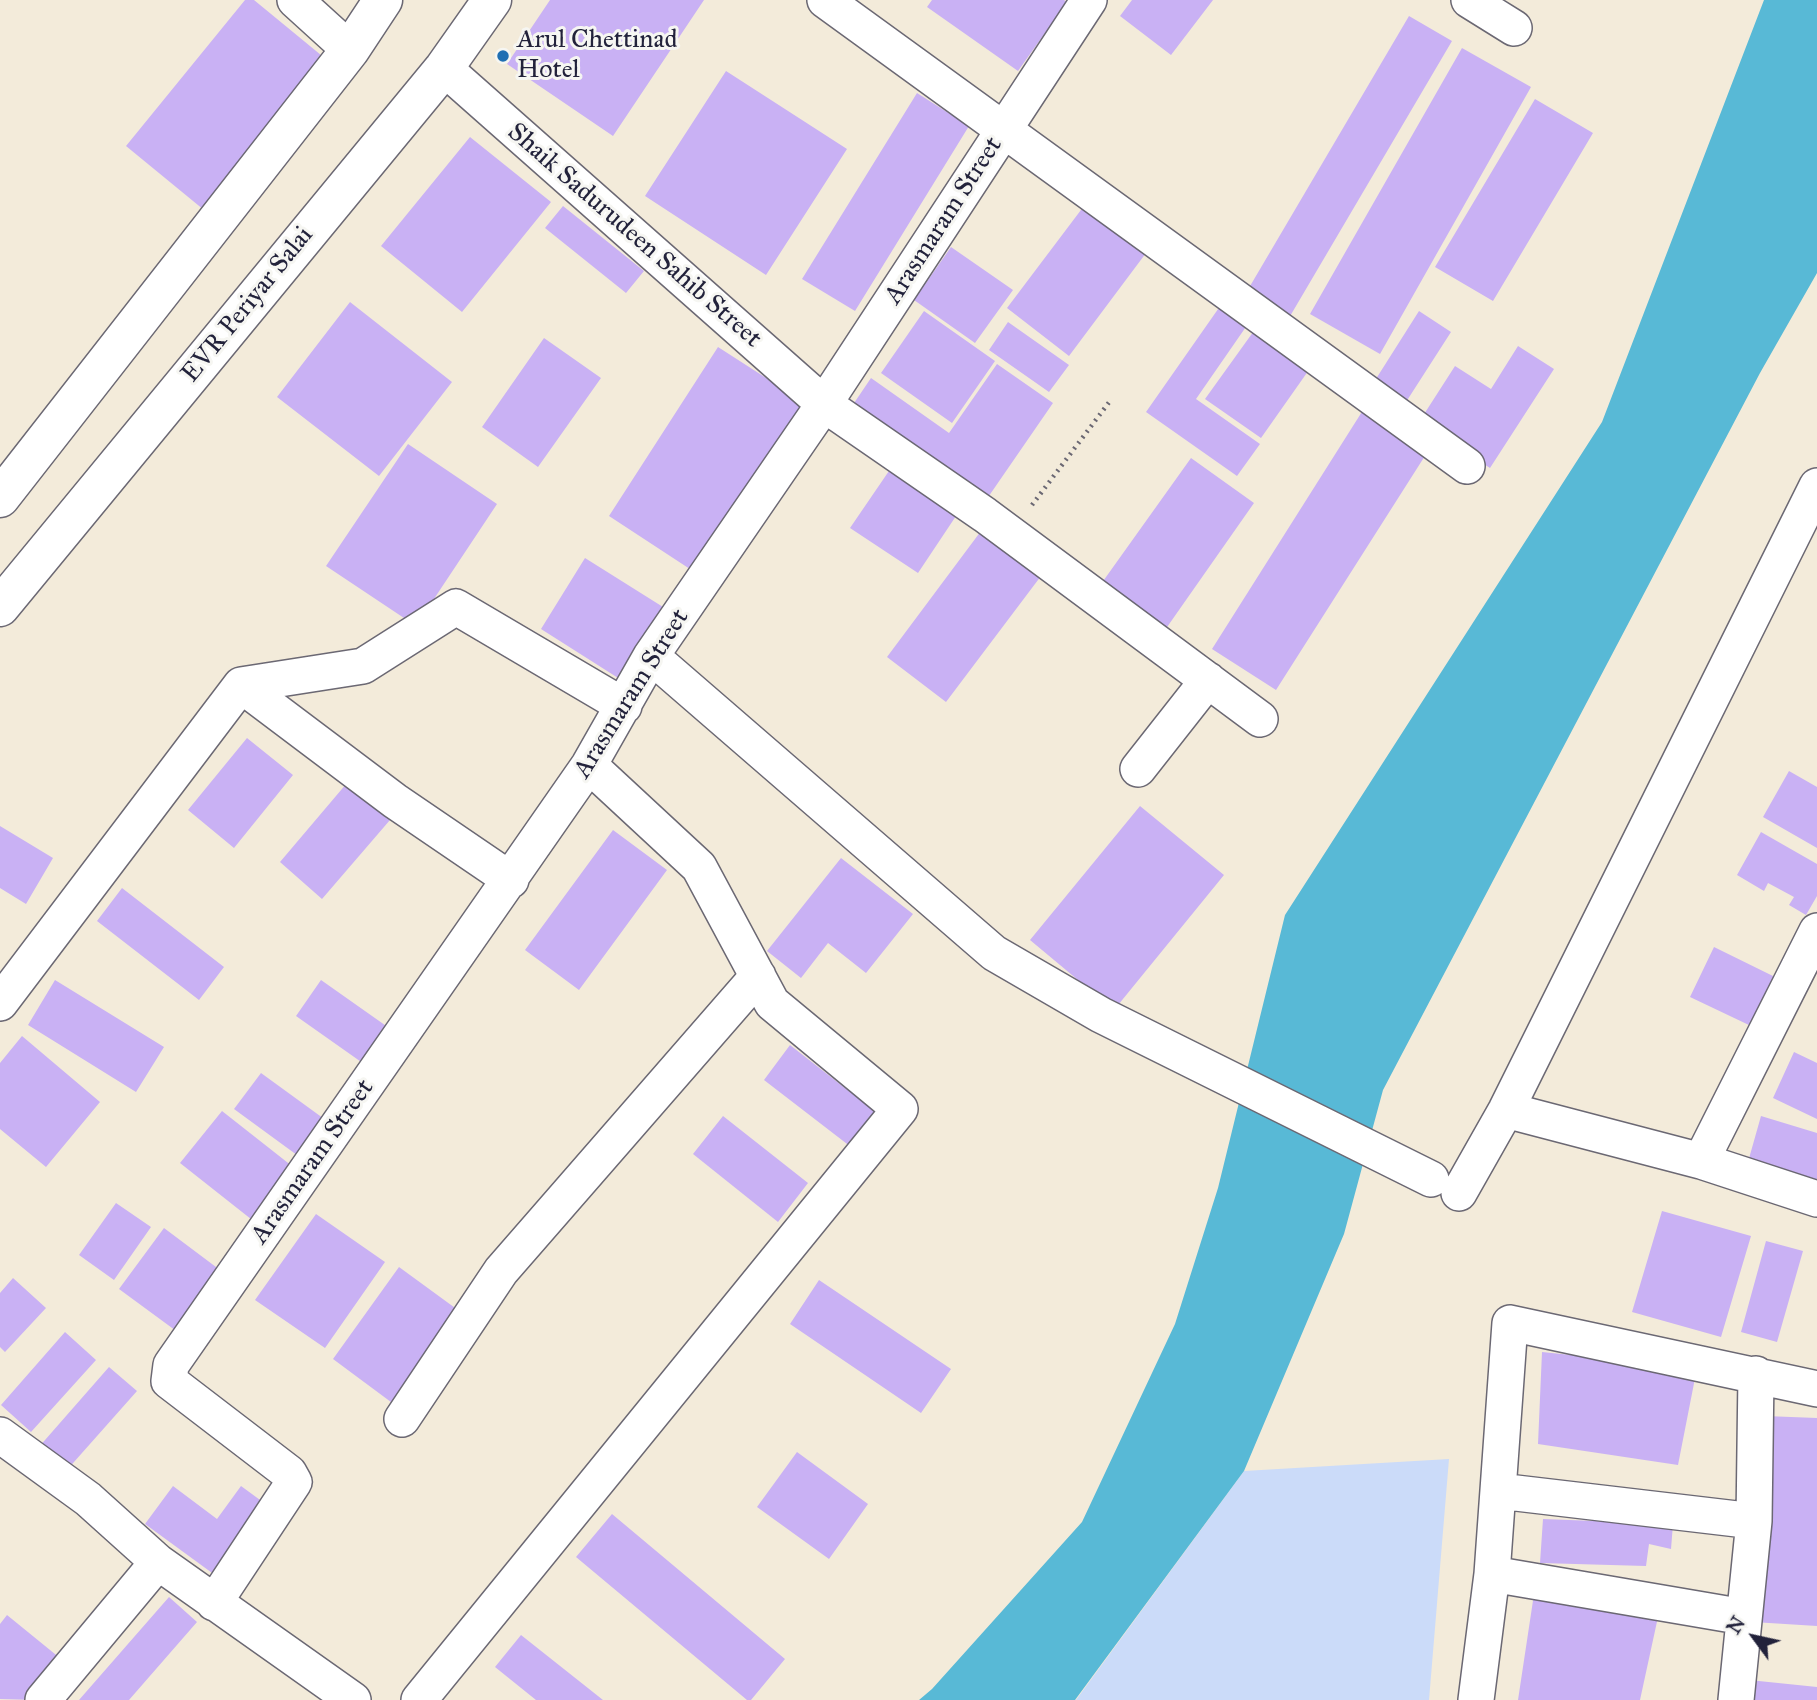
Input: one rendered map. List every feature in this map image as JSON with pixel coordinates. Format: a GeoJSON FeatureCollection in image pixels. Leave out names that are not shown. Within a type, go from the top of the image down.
{"type":"FeatureCollection","features":[{"type":"Feature","properties":{"kind":"main road"},"geometry":{"type":"LineString","coordinates":[[0,498],[350,50],[383,0]]}},
{"type":"Feature","properties":{"kind":"main road","name":"EVR Periyar Salai"},"geometry":{"type":"LineString","coordinates":[[0,607],[444,68],[492,0]]}},
{"type":"Feature","properties":{"kind":"street"},"geometry":{"type":"LineString","coordinates":[[295,0],[350,50]]}},
{"type":"Feature","properties":{"kind":"street"},"geometry":{"type":"LineString","coordinates":[[825,0],[1467,466]]}},
{"type":"Feature","properties":{"kind":"street","name":"Arasmaram Street"},"geometry":{"type":"LineString","coordinates":[[214,1603],[294,1482],[289,1473],[169,1381],[171,1365],[589,765],[651,656],[824,404],[1089,0]]}},
{"type":"Feature","properties":{"kind":"street"},"geometry":{"type":"LineString","coordinates":[[1469,0],[1514,27]]}},
{"type":"Feature","properties":{"kind":"street","name":"Shaik Sadurudeen Sahib Street"},"geometry":{"type":"LineString","coordinates":[[444,68],[824,404],[1010,534],[1260,719]]}},
{"type":"Feature","properties":{"kind":"street"},"geometry":{"type":"LineString","coordinates":[[651,656],[994,953],[1101,1014],[1445,1186],[1506,1110],[1817,486]]}},
{"type":"Feature","properties":{"kind":"street"},"geometry":{"type":"LineString","coordinates":[[0,1003],[241,685],[363,666],[456,607],[624,706]]}},
{"type":"Feature","properties":{"kind":"street"},"geometry":{"type":"LineString","coordinates":[[1138,769],[1208,680]]}},
{"type":"Feature","properties":{"kind":"street"},"geometry":{"type":"LineString","coordinates":[[241,685],[395,801],[511,880]]}},
{"type":"Feature","properties":{"kind":"street"},"geometry":{"type":"LineString","coordinates":[[419,1700],[900,1109],[772,1003],[699,867],[589,765]]}},
{"type":"Feature","properties":{"kind":"street"},"geometry":{"type":"LineString","coordinates":[[1701,1161],[1817,931]]}},
{"type":"Feature","properties":{"kind":"street"},"geometry":{"type":"LineString","coordinates":[[402,1419],[501,1271],[758,976]]}},
{"type":"Feature","properties":{"kind":"street"},"geometry":{"type":"LineString","coordinates":[[1506,1110],[1701,1161],[1817,1199]]}},
{"type":"Feature","properties":{"kind":"street"},"geometry":{"type":"LineString","coordinates":[[1476,1700],[1492,1574],[1510,1323],[1817,1389]]}},
{"type":"Feature","properties":{"kind":"street"},"geometry":{"type":"LineString","coordinates":[[1736,1700],[1754,1521],[1756,1374]]}},
{"type":"Feature","properties":{"kind":"street"},"geometry":{"type":"LineString","coordinates":[[0,1435],[88,1499],[158,1562],[353,1700]]}},
{"type":"Feature","properties":{"kind":"street"},"geometry":{"type":"LineString","coordinates":[[1499,1491],[1754,1521]]}},
{"type":"Feature","properties":{"kind":"street"},"geometry":{"type":"LineString","coordinates":[[43,1700],[158,1562]]}},
{"type":"Feature","properties":{"kind":"street"},"geometry":{"type":"LineString","coordinates":[[1492,1574],[1744,1617]]}},
{"type":"Feature","properties":{"kind":"path"},"geometry":{"type":"LineString","coordinates":[[1010,534],[1110,401]]}},
{"type":"Feature","properties":{"kind":"shaded area"},"geometry":{"type":"Polygon","coordinates":[[[1449,1459],[1429,1700],[1076,1700],[1244,1471],[1449,1459]]]}},
{"type":"Feature","properties":{"kind":"water"},"geometry":{"type":"Polygon","coordinates":[[[1764,0],[1817,0],[1817,273],[1760,373],[1383,1090],[1344,1234],[1244,1471],[1075,1700],[919,1700],[932,1689],[1082,1522],[1175,1324],[1218,1188],[1285,915],[1602,422],[1764,0]]]}},
{"type":"Feature","properties":{"kind":"building"},"geometry":{"type":"Polygon","coordinates":[[[245,0],[254,0],[327,60],[204,210],[126,146],[245,0]]]}},
{"type":"Feature","properties":{"kind":"building"},"geometry":{"type":"Polygon","coordinates":[[[550,0],[704,0],[613,136],[507,64],[550,0]]]}},
{"type":"Feature","properties":{"kind":"building"},"geometry":{"type":"Polygon","coordinates":[[[932,0],[1067,2],[1018,71],[927,7],[932,0]]]}},
{"type":"Feature","properties":{"kind":"building"},"geometry":{"type":"Polygon","coordinates":[[[1132,0],[1213,0],[1171,55],[1120,16],[1132,0]]]}},
{"type":"Feature","properties":{"kind":"building"},"geometry":{"type":"Polygon","coordinates":[[[1409,16],[1452,41],[1286,323],[1243,298],[1409,16]]]}},
{"type":"Feature","properties":{"kind":"building"},"geometry":{"type":"Polygon","coordinates":[[[1462,48],[1531,87],[1380,354],[1310,314],[1462,48]]]}},
{"type":"Feature","properties":{"kind":"building"},"geometry":{"type":"Polygon","coordinates":[[[726,71],[847,149],[766,275],[645,196],[726,71]]]}},
{"type":"Feature","properties":{"kind":"building"},"geometry":{"type":"Polygon","coordinates":[[[917,93],[969,126],[855,311],[802,279],[917,93]]]}},
{"type":"Feature","properties":{"kind":"building"},"geometry":{"type":"Polygon","coordinates":[[[1535,99],[1593,133],[1493,301],[1435,267],[1535,99]]]}},
{"type":"Feature","properties":{"kind":"building"},"geometry":{"type":"Polygon","coordinates":[[[470,137],[551,202],[462,312],[381,246],[470,137]]]}},
{"type":"Feature","properties":{"kind":"building"},"geometry":{"type":"Polygon","coordinates":[[[1090,198],[1152,245],[1069,356],[1007,308],[1090,198]]]}},
{"type":"Feature","properties":{"kind":"building"},"geometry":{"type":"Polygon","coordinates":[[[563,206],[644,271],[626,293],[545,228],[563,206]]]}},
{"type":"Feature","properties":{"kind":"building"},"geometry":{"type":"Polygon","coordinates":[[[951,247],[1013,290],[975,343],[914,300],[951,247]]]}},
{"type":"Feature","properties":{"kind":"building"},"geometry":{"type":"Polygon","coordinates":[[[350,302],[452,382],[379,476],[277,397],[350,302]]]}},
{"type":"Feature","properties":{"kind":"building"},"geometry":{"type":"Polygon","coordinates":[[[1223,302],[1250,321],[1196,399],[1260,444],[1237,476],[1146,412],[1223,302]]]}},
{"type":"Feature","properties":{"kind":"building"},"geometry":{"type":"Polygon","coordinates":[[[924,311],[995,361],[952,423],[881,373],[924,311]]]}},
{"type":"Feature","properties":{"kind":"building"},"geometry":{"type":"Polygon","coordinates":[[[1419,311],[1451,332],[1406,402],[1374,382],[1419,311]]]}},
{"type":"Feature","properties":{"kind":"building"},"geometry":{"type":"Polygon","coordinates":[[[1008,322],[1069,365],[1049,392],[989,350],[1008,322]]]}},
{"type":"Feature","properties":{"kind":"building"},"geometry":{"type":"Polygon","coordinates":[[[1256,328],[1311,367],[1261,438],[1205,399],[1256,328]]]}},
{"type":"Feature","properties":{"kind":"building"},"geometry":{"type":"Polygon","coordinates":[[[544,338],[601,378],[538,467],[482,427],[544,338]]]}},
{"type":"Feature","properties":{"kind":"building"},"geometry":{"type":"Polygon","coordinates":[[[1518,346],[1554,369],[1490,468],[1419,422],[1455,366],[1491,389],[1518,346]]]}},
{"type":"Feature","properties":{"kind":"building"},"geometry":{"type":"Polygon","coordinates":[[[718,347],[805,403],[696,573],[609,516],[718,347]]]}},
{"type":"Feature","properties":{"kind":"building"},"geometry":{"type":"Polygon","coordinates":[[[997,364],[1053,403],[982,506],[848,412],[871,378],[949,433],[997,364]]]}},
{"type":"Feature","properties":{"kind":"building"},"geometry":{"type":"Polygon","coordinates":[[[1365,407],[1430,448],[1276,690],[1212,649],[1365,407]]]}},
{"type":"Feature","properties":{"kind":"building"},"geometry":{"type":"Polygon","coordinates":[[[408,444],[497,504],[416,626],[326,566],[408,444]]]}},
{"type":"Feature","properties":{"kind":"building"},"geometry":{"type":"Polygon","coordinates":[[[1191,458],[1254,503],[1165,630],[1101,584],[1191,458]]]}},
{"type":"Feature","properties":{"kind":"building"},"geometry":{"type":"Polygon","coordinates":[[[891,468],[958,513],[918,573],[850,528],[891,468]]]}},
{"type":"Feature","properties":{"kind":"building"},"geometry":{"type":"Polygon","coordinates":[[[981,531],[1041,576],[946,702],[887,657],[981,531]]]}},
{"type":"Feature","properties":{"kind":"building"},"geometry":{"type":"Polygon","coordinates":[[[585,558],[671,612],[626,683],[541,629],[585,558]]]}},
{"type":"Feature","properties":{"kind":"building"},"geometry":{"type":"Polygon","coordinates":[[[247,738],[293,775],[234,848],[188,810],[247,738]]]}},
{"type":"Feature","properties":{"kind":"building"},"geometry":{"type":"Polygon","coordinates":[[[1789,771],[1817,787],[1817,848],[1763,817],[1789,771]]]}},
{"type":"Feature","properties":{"kind":"building"},"geometry":{"type":"Polygon","coordinates":[[[347,783],[390,820],[322,899],[280,862],[347,783]]]}},
{"type":"Feature","properties":{"kind":"building"},"geometry":{"type":"Polygon","coordinates":[[[1140,806],[1224,875],[1114,1010],[1030,940],[1140,806]]]}},
{"type":"Feature","properties":{"kind":"building"},"geometry":{"type":"Polygon","coordinates":[[[0,826],[53,858],[26,904],[0,888],[0,826]]]}},
{"type":"Feature","properties":{"kind":"building"},"geometry":{"type":"Polygon","coordinates":[[[613,830],[667,870],[579,990],[525,950],[613,830]]]}},
{"type":"Feature","properties":{"kind":"building"},"geometry":{"type":"Polygon","coordinates":[[[1761,832],[1817,864],[1817,896],[1806,915],[1789,905],[1794,897],[1768,883],[1764,891],[1737,875],[1761,832]]]}},
{"type":"Feature","properties":{"kind":"building"},"geometry":{"type":"Polygon","coordinates":[[[841,858],[913,914],[866,973],[828,943],[801,978],[767,951],[841,858]]]}},
{"type":"Feature","properties":{"kind":"building"},"geometry":{"type":"Polygon","coordinates":[[[122,888],[224,967],[199,1000],[97,921],[122,888]]]}},
{"type":"Feature","properties":{"kind":"building"},"geometry":{"type":"Polygon","coordinates":[[[1714,947],[1775,977],[1751,1026],[1690,997],[1714,947]]]}},
{"type":"Feature","properties":{"kind":"building"},"geometry":{"type":"Polygon","coordinates":[[[55,980],[164,1047],[136,1092],[28,1025],[55,980]]]}},
{"type":"Feature","properties":{"kind":"building"},"geometry":{"type":"Polygon","coordinates":[[[321,980],[399,1035],[374,1071],[296,1016],[321,980]]]}},
{"type":"Feature","properties":{"kind":"building"},"geometry":{"type":"Polygon","coordinates":[[[22,1036],[100,1102],[46,1167],[0,1129],[0,1063],[22,1036]]]}},
{"type":"Feature","properties":{"kind":"building"},"geometry":{"type":"Polygon","coordinates":[[[790,1045],[877,1113],[851,1147],[764,1080],[790,1045]]]}},
{"type":"Feature","properties":{"kind":"building"},"geometry":{"type":"Polygon","coordinates":[[[1794,1052],[1817,1063],[1817,1119],[1773,1098],[1794,1052]]]}},
{"type":"Feature","properties":{"kind":"building"},"geometry":{"type":"Polygon","coordinates":[[[261,1073],[327,1121],[301,1158],[234,1109],[261,1073]]]}},
{"type":"Feature","properties":{"kind":"building"},"geometry":{"type":"Polygon","coordinates":[[[222,1111],[297,1170],[256,1223],[180,1163],[222,1111]]]}},
{"type":"Feature","properties":{"kind":"building"},"geometry":{"type":"Polygon","coordinates":[[[723,1116],[808,1183],[778,1222],[693,1154],[723,1116]]]}},
{"type":"Feature","properties":{"kind":"building"},"geometry":{"type":"Polygon","coordinates":[[[1761,1116],[1817,1133],[1817,1182],[1748,1162],[1761,1116]]]}},
{"type":"Feature","properties":{"kind":"building"},"geometry":{"type":"Polygon","coordinates":[[[116,1203],[151,1227],[114,1280],[79,1255],[116,1203]]]}},
{"type":"Feature","properties":{"kind":"building"},"geometry":{"type":"Polygon","coordinates":[[[1662,1211],[1751,1236],[1721,1337],[1632,1312],[1662,1211]]]}},
{"type":"Feature","properties":{"kind":"building"},"geometry":{"type":"Polygon","coordinates":[[[316,1214],[385,1262],[325,1348],[255,1300],[316,1214]]]}},
{"type":"Feature","properties":{"kind":"building"},"geometry":{"type":"Polygon","coordinates":[[[164,1228],[228,1276],[183,1336],[119,1289],[164,1228]]]}},
{"type":"Feature","properties":{"kind":"building"},"geometry":{"type":"Polygon","coordinates":[[[1766,1241],[1803,1251],[1777,1342],[1741,1332],[1766,1241]]]}},
{"type":"Feature","properties":{"kind":"building"},"geometry":{"type":"Polygon","coordinates":[[[399,1267],[462,1313],[395,1405],[333,1359],[399,1267]]]}},
{"type":"Feature","properties":{"kind":"building"},"geometry":{"type":"Polygon","coordinates":[[[13,1278],[46,1308],[5,1352],[0,1347],[0,1293],[13,1278]]]}},
{"type":"Feature","properties":{"kind":"building"},"geometry":{"type":"Polygon","coordinates":[[[819,1280],[951,1369],[921,1413],[790,1324],[819,1280]]]}},
{"type":"Feature","properties":{"kind":"building"},"geometry":{"type":"Polygon","coordinates":[[[65,1332],[96,1360],[31,1432],[1,1405],[65,1332]]]}},
{"type":"Feature","properties":{"kind":"building"},"geometry":{"type":"Polygon","coordinates":[[[1542,1352],[1697,1368],[1678,1465],[1538,1444],[1542,1352]]]}},
{"type":"Feature","properties":{"kind":"building"},"geometry":{"type":"Polygon","coordinates":[[[109,1367],[137,1391],[66,1471],[38,1448],[109,1367]]]}},
{"type":"Feature","properties":{"kind":"building"},"geometry":{"type":"Polygon","coordinates":[[[1765,1416],[1817,1418],[1817,1626],[1753,1622],[1765,1416]]]}},
{"type":"Feature","properties":{"kind":"building"},"geometry":{"type":"Polygon","coordinates":[[[797,1452],[868,1504],[829,1559],[757,1507],[797,1452]]]}},
{"type":"Feature","properties":{"kind":"building"},"geometry":{"type":"Polygon","coordinates":[[[173,1486],[217,1519],[241,1486],[271,1508],[219,1578],[145,1524],[173,1486]]]}},
{"type":"Feature","properties":{"kind":"building"},"geometry":{"type":"Polygon","coordinates":[[[612,1514],[785,1659],[751,1700],[747,1700],[576,1557],[612,1514]]]}},
{"type":"Feature","properties":{"kind":"building"},"geometry":{"type":"Polygon","coordinates":[[[1543,1519],[1673,1524],[1671,1549],[1649,1544],[1646,1566],[1540,1563],[1543,1519]]]}},
{"type":"Feature","properties":{"kind":"building"},"geometry":{"type":"Polygon","coordinates":[[[1534,1594],[1658,1617],[1640,1700],[1518,1700],[1534,1594]]]}},
{"type":"Feature","properties":{"kind":"building"},"geometry":{"type":"Polygon","coordinates":[[[169,1597],[197,1622],[129,1700],[79,1700],[169,1597]]]}},
{"type":"Feature","properties":{"kind":"building"},"geometry":{"type":"Polygon","coordinates":[[[7,1615],[66,1663],[36,1700],[0,1699],[0,1624],[7,1615]]]}},
{"type":"Feature","properties":{"kind":"building"},"geometry":{"type":"Polygon","coordinates":[[[521,1635],[603,1700],[536,1700],[495,1667],[521,1635]]]}},
{"type":"Feature","properties":{"kind":"building"},"geometry":{"type":"Polygon","coordinates":[[[1749,1680],[1817,1687],[1817,1700],[1747,1700],[1749,1680]]]}},
{"type":"Feature","properties":{"kind":"place","name":"Arul Chettinad Hotel"},"geometry":{"type":"Point","coordinates":[503,56]}}]}
